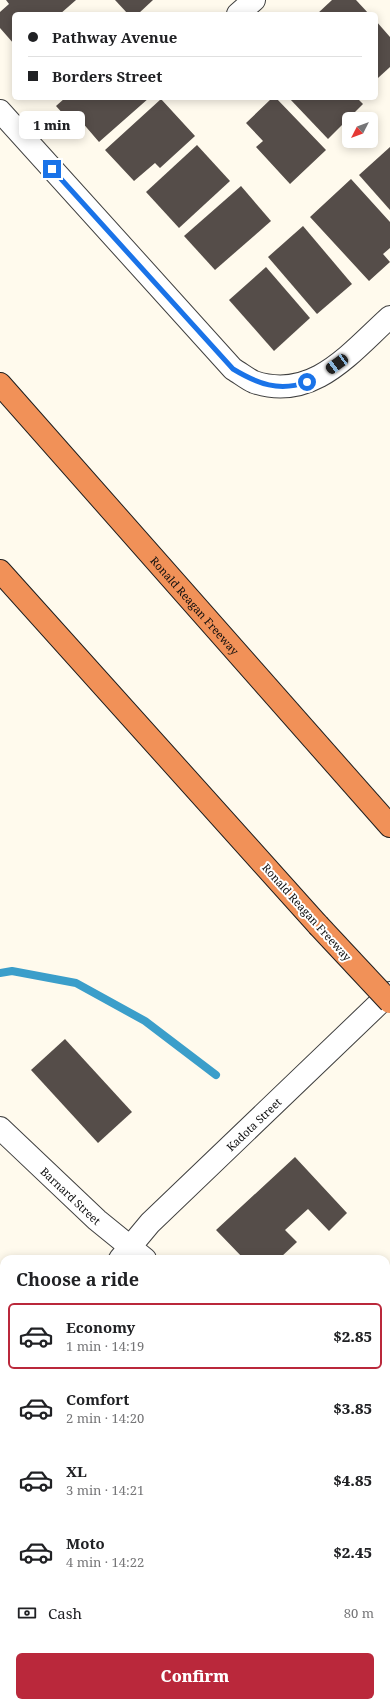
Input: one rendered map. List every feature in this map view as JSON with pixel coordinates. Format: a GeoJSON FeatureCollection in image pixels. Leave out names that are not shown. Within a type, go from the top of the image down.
{"type":"FeatureCollection","features":[{"type":"Feature","properties":{"kind":"highway","name":"Ronald Reagan Freeway"},"geometry":{"type":"LineString","coordinates":[[0,384],[390,826]]}},
{"type":"Feature","properties":{"kind":"highway","name":"Ronald Reagan Freeway"},"geometry":{"type":"LineString","coordinates":[[0,571],[318,925],[390,1002]]}},
{"type":"Feature","properties":{"kind":"street"},"geometry":{"type":"LineString","coordinates":[[240,12],[254,0]]}},
{"type":"Feature","properties":{"kind":"street"},"geometry":{"type":"LineString","coordinates":[[0,112],[233,369],[253,381],[275,387],[296,386],[318,378],[337,364],[390,317]]}},
{"type":"Feature","properties":{"kind":"street","name":"Kadota Street"},"geometry":{"type":"LineString","coordinates":[[131,1255],[150,1223],[390,993]]}},
{"type":"Feature","properties":{"kind":"street","name":"Barnard Street"},"geometry":{"type":"LineString","coordinates":[[0,1128],[97,1220],[131,1255]]}},
{"type":"Feature","properties":{"kind":"building"},"geometry":{"type":"Polygon","coordinates":[[[6,0],[76,0],[62,12],[12,12],[12,42],[0,28],[0,12],[9,4],[6,0]]]}},
{"type":"Feature","properties":{"kind":"building"},"geometry":{"type":"Polygon","coordinates":[[[115,0],[153,0],[140,12],[126,12],[115,0]]]}},
{"type":"Feature","properties":{"kind":"building"},"geometry":{"type":"Polygon","coordinates":[[[332,0],[356,0],[367,12],[319,12],[332,0]]]}},
{"type":"Feature","properties":{"kind":"building"},"geometry":{"type":"Polygon","coordinates":[[[378,23],[390,37],[390,67],[378,78],[378,23]]]}},
{"type":"Feature","properties":{"kind":"building"},"geometry":{"type":"Polygon","coordinates":[[[63,100],[147,100],[99,142],[81,121],[75,127],[56,106],[63,100]]]}},
{"type":"Feature","properties":{"kind":"building"},"geometry":{"type":"Polygon","coordinates":[[[160,100],[162,100],[195,136],[160,168],[155,163],[134,181],[105,150],[160,100]]]}},
{"type":"Feature","properties":{"kind":"building"},"geometry":{"type":"Polygon","coordinates":[[[270,100],[278,100],[326,150],[290,184],[256,147],[263,141],[246,123],[270,100]]]}},
{"type":"Feature","properties":{"kind":"building"},"geometry":{"type":"Polygon","coordinates":[[[291,100],[359,100],[363,104],[355,112],[342,112],[342,125],[328,139],[291,100]]]}},
{"type":"Feature","properties":{"kind":"building"},"geometry":{"type":"Polygon","coordinates":[[[197,145],[230,181],[179,228],[146,192],[197,145]]]}},
{"type":"Feature","properties":{"kind":"building"},"geometry":{"type":"Polygon","coordinates":[[[390,147],[390,210],[359,175],[390,147]]]}},
{"type":"Feature","properties":{"kind":"building"},"geometry":{"type":"Polygon","coordinates":[[[351,179],[390,222],[390,248],[383,254],[390,262],[369,281],[310,217],[351,179]]]}},
{"type":"Feature","properties":{"kind":"building"},"geometry":{"type":"Polygon","coordinates":[[[241,186],[271,221],[215,270],[184,236],[241,186]]]}},
{"type":"Feature","properties":{"kind":"building"},"geometry":{"type":"Polygon","coordinates":[[[303,226],[352,284],[317,314],[268,257],[303,226]]]}},
{"type":"Feature","properties":{"kind":"building"},"geometry":{"type":"Polygon","coordinates":[[[266,267],[310,318],[274,351],[229,300],[266,267]]]}},
{"type":"Feature","properties":{"kind":"building"},"geometry":{"type":"Polygon","coordinates":[[[65,1039],[132,1112],[98,1143],[31,1070],[65,1039]]]}},
{"type":"Feature","properties":{"kind":"building"},"geometry":{"type":"Polygon","coordinates":[[[295,1157],[347,1213],[329,1231],[308,1209],[285,1230],[297,1242],[283,1255],[240,1255],[216,1230],[295,1157]]]}},
{"type":"Feature","properties":{"kind":"waterway"},"geometry":{"type":"LineString","coordinates":[[0,973],[12,971],[76,983],[145,1021],[216,1075]]}},
{"type":"Feature","properties":{"kind":"route"},"geometry":{"type":"LineString","coordinates":[[52,169],[233,369],[253,381],[275,387],[296,386],[307,382]]}}]}
